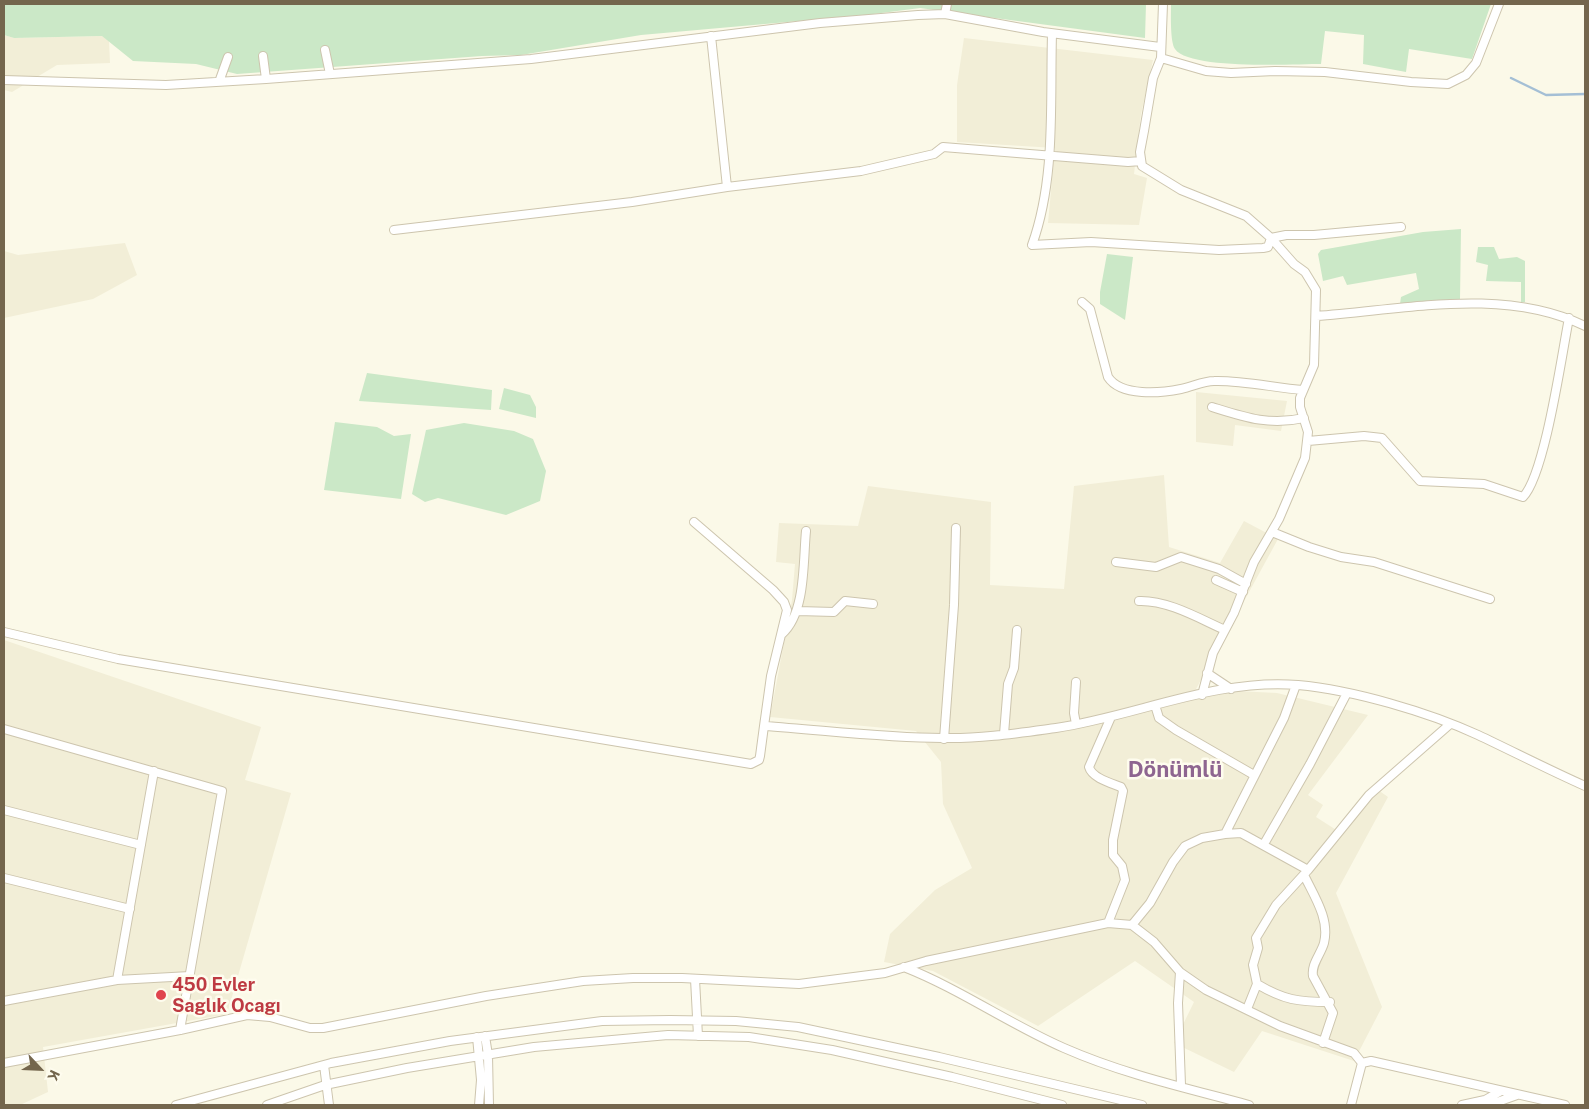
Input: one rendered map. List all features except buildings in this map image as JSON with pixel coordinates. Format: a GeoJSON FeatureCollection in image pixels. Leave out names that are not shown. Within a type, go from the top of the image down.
{"type":"FeatureCollection","features":[{"type":"Feature","properties":{"kind":"street"},"geometry":{"type":"LineString","coordinates":[[945,14],[947,4]]}},
{"type":"Feature","properties":{"kind":"street"},"geometry":{"type":"LineString","coordinates":[[1163,4],[1161,58],[1153,78],[1140,152],[1142,166],[1181,190],[1246,216],[1272,238],[1313,282],[1316,290],[1314,365],[1303,390],[1300,407],[1308,441],[1297,481],[1272,532],[1254,562],[1244,588],[1213,653],[1202,695]]}},
{"type":"Feature","properties":{"kind":"street"},"geometry":{"type":"LineString","coordinates":[[1161,58],[1206,71],[1231,73],[1275,70],[1325,72],[1411,82],[1448,84],[1466,75],[1476,62],[1499,4]]}},
{"type":"Feature","properties":{"kind":"street"},"geometry":{"type":"LineString","coordinates":[[4,80],[166,85],[266,79],[531,59],[820,22],[945,14],[1052,34],[1160,47]]}},
{"type":"Feature","properties":{"kind":"street"},"geometry":{"type":"LineString","coordinates":[[1052,34],[1049,155],[1039,223],[1032,245],[1091,242],[1219,250],[1263,248],[1268,246],[1272,238]]}},
{"type":"Feature","properties":{"kind":"street"},"geometry":{"type":"LineString","coordinates":[[712,36],[727,187]]}},
{"type":"Feature","properties":{"kind":"street"},"geometry":{"type":"LineString","coordinates":[[325,50],[330,74]]}},
{"type":"Feature","properties":{"kind":"street"},"geometry":{"type":"LineString","coordinates":[[263,56],[266,79]]}},
{"type":"Feature","properties":{"kind":"street"},"geometry":{"type":"LineString","coordinates":[[219,82],[228,57]]}},
{"type":"Feature","properties":{"kind":"street"},"geometry":{"type":"LineString","coordinates":[[394,230],[632,202],[727,187],[861,171],[934,154],[943,147],[1128,162],[1141,161]]}},
{"type":"Feature","properties":{"kind":"street"},"geometry":{"type":"LineString","coordinates":[[1272,238],[1286,235],[1314,236],[1401,227]]}},
{"type":"Feature","properties":{"kind":"street"},"geometry":{"type":"LineString","coordinates":[[1082,302],[1090,309],[1108,378],[1122,389],[1148,392],[1179,390],[1215,381],[1303,390]]}},
{"type":"Feature","properties":{"kind":"street"},"geometry":{"type":"LineString","coordinates":[[1316,316],[1468,303],[1510,306],[1569,318],[1585,326]]}},
{"type":"Feature","properties":{"kind":"street"},"geometry":{"type":"LineString","coordinates":[[1308,441],[1364,436],[1382,438],[1420,481],[1484,484],[1523,497],[1537,466],[1548,433],[1569,318]]}},
{"type":"Feature","properties":{"kind":"street"},"geometry":{"type":"LineString","coordinates":[[1212,407],[1242,418],[1269,421],[1304,418]]}},
{"type":"Feature","properties":{"kind":"street"},"geometry":{"type":"LineString","coordinates":[[4,632],[118,659],[751,764],[759,760],[760,756],[771,676],[787,610],[784,602],[694,522]]}},
{"type":"Feature","properties":{"kind":"street"},"geometry":{"type":"LineString","coordinates":[[944,739],[954,605],[956,528]]}},
{"type":"Feature","properties":{"kind":"street"},"geometry":{"type":"LineString","coordinates":[[782,634],[790,627],[798,611],[806,531]]}},
{"type":"Feature","properties":{"kind":"street"},"geometry":{"type":"LineString","coordinates":[[1272,532],[1340,557],[1374,562],[1490,599]]}},
{"type":"Feature","properties":{"kind":"street"},"geometry":{"type":"LineString","coordinates":[[1116,562],[1156,567],[1181,557],[1219,569],[1244,588]]}},
{"type":"Feature","properties":{"kind":"street"},"geometry":{"type":"LineString","coordinates":[[1216,580],[1244,588]]}},
{"type":"Feature","properties":{"kind":"street"},"geometry":{"type":"LineString","coordinates":[[1139,601],[1147,600],[1179,610],[1225,630]]}},
{"type":"Feature","properties":{"kind":"street"},"geometry":{"type":"LineString","coordinates":[[798,611],[834,612],[845,601],[873,604]]}},
{"type":"Feature","properties":{"kind":"street"},"geometry":{"type":"LineString","coordinates":[[1004,734],[1008,684],[1014,668],[1017,630]]}},
{"type":"Feature","properties":{"kind":"street"},"geometry":{"type":"LineString","coordinates":[[1207,673],[1231,689]]}},
{"type":"Feature","properties":{"kind":"street"},"geometry":{"type":"LineString","coordinates":[[1076,682],[1074,712],[1076,724]]}},
{"type":"Feature","properties":{"kind":"street"},"geometry":{"type":"LineString","coordinates":[[764,726],[944,739],[1004,734],[1076,724],[1231,689],[1264,685],[1296,685],[1347,693],[1382,702],[1475,734],[1585,786]]}},
{"type":"Feature","properties":{"kind":"street"},"geometry":{"type":"LineString","coordinates":[[1225,834],[1284,718],[1296,685]]}},
{"type":"Feature","properties":{"kind":"street"},"geometry":{"type":"LineString","coordinates":[[1264,844],[1306,772],[1347,693]]}},
{"type":"Feature","properties":{"kind":"street"},"geometry":{"type":"LineString","coordinates":[[1155,706],[1159,718],[1176,730],[1254,775]]}},
{"type":"Feature","properties":{"kind":"street"},"geometry":{"type":"LineString","coordinates":[[1108,923],[1124,880],[1122,866],[1113,856],[1113,840],[1123,791],[1121,787],[1095,776],[1091,772],[1090,767],[1111,717]]}},
{"type":"Feature","properties":{"kind":"street"},"geometry":{"type":"LineString","coordinates":[[1247,1009],[1257,984],[1252,965],[1258,948],[1256,938],[1276,905],[1306,873],[1369,795],[1449,725]]}},
{"type":"Feature","properties":{"kind":"street"},"geometry":{"type":"LineString","coordinates":[[4,729],[222,791],[180,1030]]}},
{"type":"Feature","properties":{"kind":"street"},"geometry":{"type":"LineString","coordinates":[[117,980],[154,771]]}},
{"type":"Feature","properties":{"kind":"street"},"geometry":{"type":"LineString","coordinates":[[4,810],[141,845]]}},
{"type":"Feature","properties":{"kind":"street"},"geometry":{"type":"LineString","coordinates":[[1132,925],[1150,903],[1173,862],[1186,846],[1202,838],[1241,833],[1264,844],[1306,873],[1323,916],[1326,930],[1324,943],[1312,969],[1313,976],[1330,1002],[1333,1012],[1323,1043]]}},
{"type":"Feature","properties":{"kind":"street"},"geometry":{"type":"LineString","coordinates":[[4,878],[130,909]]}},
{"type":"Feature","properties":{"kind":"street"},"geometry":{"type":"LineString","coordinates":[[4,1063],[247,1016],[270,1017],[310,1028],[322,1028],[486,996],[583,981],[633,978],[799,984],[885,973],[904,967],[1108,923],[1132,925],[1154,942],[1180,972],[1206,990],[1280,1026],[1354,1053],[1362,1063]]}},
{"type":"Feature","properties":{"kind":"street"},"geometry":{"type":"LineString","coordinates":[[904,967],[938,981],[1063,1048],[1133,1075],[1181,1085],[1249,1105]]}},
{"type":"Feature","properties":{"kind":"street"},"geometry":{"type":"LineString","coordinates":[[1180,972],[1178,1003],[1181,1085]]}},
{"type":"Feature","properties":{"kind":"street"},"geometry":{"type":"LineString","coordinates":[[4,1001],[117,980],[190,976]]}},
{"type":"Feature","properties":{"kind":"street"},"geometry":{"type":"LineString","coordinates":[[695,979],[698,1036]]}},
{"type":"Feature","properties":{"kind":"street"},"geometry":{"type":"LineString","coordinates":[[1257,984],[1285,999],[1330,1002]]}},
{"type":"Feature","properties":{"kind":"street"},"geometry":{"type":"LineString","coordinates":[[176,1105],[324,1065],[481,1037],[602,1021],[697,1020],[736,1021],[798,1027],[940,1057],[1142,1105]]}},
{"type":"Feature","properties":{"kind":"street"},"geometry":{"type":"LineString","coordinates":[[267,1105],[324,1085],[484,1056],[610,1039],[698,1036],[750,1037],[832,1050],[952,1077],[1062,1105]]}},
{"type":"Feature","properties":{"kind":"street"},"geometry":{"type":"LineString","coordinates":[[481,1037],[489,1105]]}},
{"type":"Feature","properties":{"kind":"street"},"geometry":{"type":"LineString","coordinates":[[479,1105],[484,1056]]}},
{"type":"Feature","properties":{"kind":"street"},"geometry":{"type":"LineString","coordinates":[[1362,1063],[1371,1061],[1565,1105]]}},
{"type":"Feature","properties":{"kind":"street"},"geometry":{"type":"LineString","coordinates":[[1350,1105],[1362,1063]]}},
{"type":"Feature","properties":{"kind":"street"},"geometry":{"type":"LineString","coordinates":[[324,1065],[324,1085],[329,1105]]}},
{"type":"Feature","properties":{"kind":"street"},"geometry":{"type":"LineString","coordinates":[[1462,1105],[1485,1100],[1501,1091]]}},
{"type":"Feature","properties":{"kind":"street"},"geometry":{"type":"LineString","coordinates":[[1488,1105],[1517,1095]]}},
{"type":"Feature","properties":{"kind":"shaded area"},"geometry":{"type":"Polygon","coordinates":[[[4,35],[14,38],[103,36],[109,41],[110,63],[57,65],[12,92],[4,90],[4,35]]]}},
{"type":"Feature","properties":{"kind":"shaded area"},"geometry":{"type":"Polygon","coordinates":[[[964,38],[1153,60],[1141,114],[1134,174],[1147,178],[1139,225],[1048,223],[1055,148],[957,142],[957,85],[964,38]]]}},
{"type":"Feature","properties":{"kind":"shaded area"},"geometry":{"type":"Polygon","coordinates":[[[125,243],[137,275],[93,299],[4,318],[4,251],[18,255],[125,243]]]}},
{"type":"Feature","properties":{"kind":"shaded area"},"geometry":{"type":"Polygon","coordinates":[[[1196,392],[1287,401],[1281,431],[1235,425],[1233,446],[1196,442],[1196,392]]]}},
{"type":"Feature","properties":{"kind":"shaded area"},"geometry":{"type":"Polygon","coordinates":[[[1164,475],[1169,547],[1220,563],[1244,521],[1278,539],[1196,689],[1277,693],[1368,715],[1308,795],[1323,805],[1316,817],[1341,833],[1374,787],[1388,797],[1336,893],[1382,1007],[1354,1061],[1262,1031],[1234,1072],[1174,1043],[1194,1002],[1135,961],[1038,1026],[933,971],[884,962],[890,934],[935,890],[972,868],[943,804],[941,762],[916,731],[770,717],[792,600],[795,564],[776,562],[779,523],[858,526],[868,486],[991,502],[990,585],[1064,589],[1074,486],[1164,475]]]}},
{"type":"Feature","properties":{"kind":"shaded area"},"geometry":{"type":"Polygon","coordinates":[[[4,640],[261,727],[245,780],[291,793],[227,1014],[43,1047],[48,1092],[20,1105],[4,1105],[4,640]]]}},
{"type":"Feature","properties":{"kind":"green space"},"geometry":{"type":"Polygon","coordinates":[[[4,4],[1146,4],[1145,38],[920,8],[866,15],[641,35],[521,55],[482,56],[237,74],[196,64],[133,61],[102,36],[14,38],[4,35],[4,4]]]}},
{"type":"Feature","properties":{"kind":"green space"},"geometry":{"type":"Polygon","coordinates":[[[1171,4],[1491,4],[1472,59],[1409,49],[1406,72],[1363,64],[1364,35],[1325,31],[1321,64],[1267,65],[1220,63],[1184,56],[1173,45],[1171,4]]]}},
{"type":"Feature","properties":{"kind":"green space"},"geometry":{"type":"Polygon","coordinates":[[[1461,229],[1460,299],[1400,304],[1401,297],[1419,289],[1416,273],[1347,285],[1343,276],[1323,281],[1318,254],[1321,250],[1423,232],[1461,229]]]}},
{"type":"Feature","properties":{"kind":"green space"},"geometry":{"type":"Polygon","coordinates":[[[1478,247],[1494,247],[1499,259],[1517,257],[1525,261],[1525,302],[1521,302],[1521,282],[1486,281],[1488,265],[1476,262],[1478,247]]]}},
{"type":"Feature","properties":{"kind":"green space"},"geometry":{"type":"Polygon","coordinates":[[[1107,254],[1133,257],[1125,320],[1100,304],[1100,292],[1107,254]]]}},
{"type":"Feature","properties":{"kind":"green space"},"geometry":{"type":"Polygon","coordinates":[[[367,373],[492,390],[491,410],[359,401],[367,373]]]}},
{"type":"Feature","properties":{"kind":"green space"},"geometry":{"type":"Polygon","coordinates":[[[504,388],[530,395],[536,407],[536,418],[499,409],[504,388]]]}},
{"type":"Feature","properties":{"kind":"green space"},"geometry":{"type":"Polygon","coordinates":[[[335,422],[377,427],[394,436],[411,434],[401,499],[324,490],[335,422]]]}},
{"type":"Feature","properties":{"kind":"green space"},"geometry":{"type":"Polygon","coordinates":[[[464,423],[514,431],[533,439],[546,471],[540,501],[506,515],[438,498],[425,502],[412,494],[426,430],[464,423]]]}},
{"type":"Feature","properties":{"kind":"waterway"},"geometry":{"type":"LineString","coordinates":[[1511,78],[1546,95],[1585,94]]}},
{"type":"Feature","properties":{"kind":"place","name":"450 Evler Saglık Ocagı"},"geometry":{"type":"Point","coordinates":[161,995]}},
{"type":"Feature","properties":{"kind":"district","name":"Dönümlü"},"geometry":{"type":"Point","coordinates":[1175,770]}}]}
